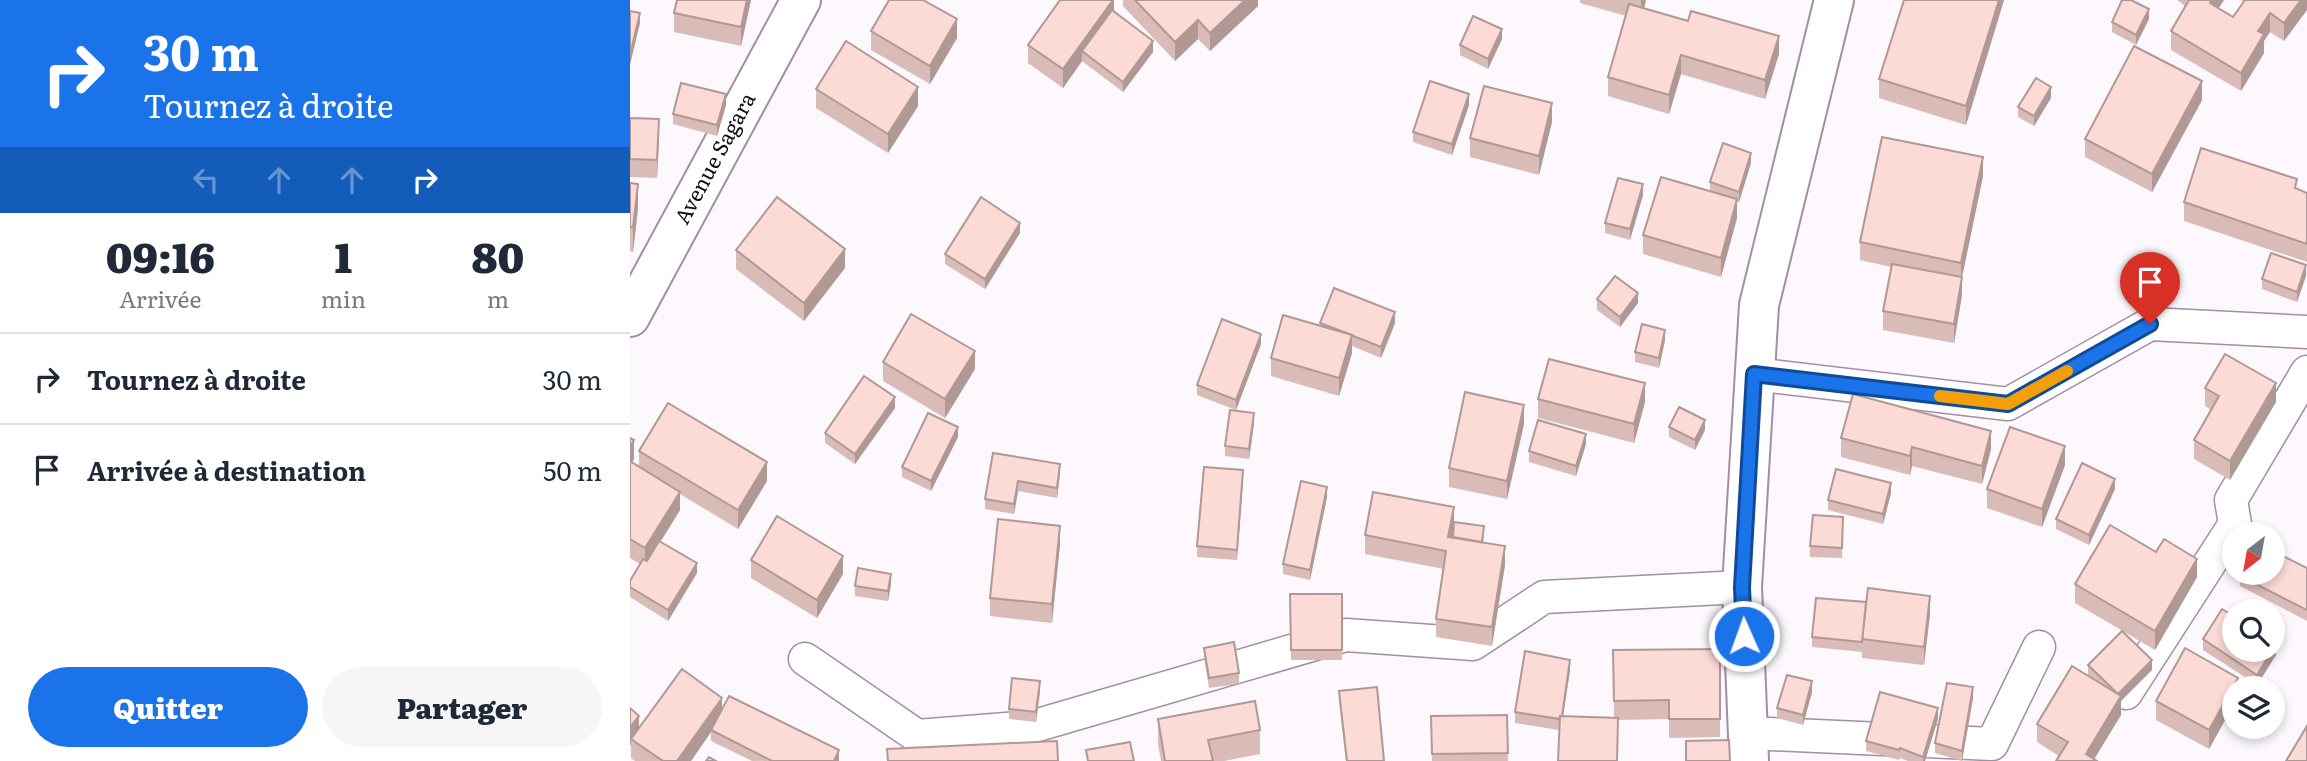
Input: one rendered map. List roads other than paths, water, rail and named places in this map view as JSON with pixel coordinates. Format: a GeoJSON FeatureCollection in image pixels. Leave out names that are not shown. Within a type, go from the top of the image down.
{"type":"FeatureCollection","features":[{"type":"Feature","properties":{"kind":"street","name":"Avenue Sagara"},"geometry":{"type":"LineString","coordinates":[[630,317],[801,0]]}},
{"type":"Feature","properties":{"kind":"street"},"geometry":{"type":"LineString","coordinates":[[1748,747],[1742,587],[1759,305],[1833,0]]}},
{"type":"Feature","properties":{"kind":"lane"},"geometry":{"type":"LineString","coordinates":[[1754,374],[2008,404],[2150,324],[2307,332]]}},
{"type":"Feature","properties":{"kind":"lane"},"geometry":{"type":"LineString","coordinates":[[2109,718],[2235,524],[2231,500],[2307,372]]}},
{"type":"Feature","properties":{"kind":"lane"},"geometry":{"type":"LineString","coordinates":[[805,659],[917,736],[1018,728],[1346,635],[1473,644],[1544,597],[1742,587]]}},
{"type":"Feature","properties":{"kind":"lane"},"geometry":{"type":"LineString","coordinates":[[1748,747],[1993,744],[2039,647]]}}]}
